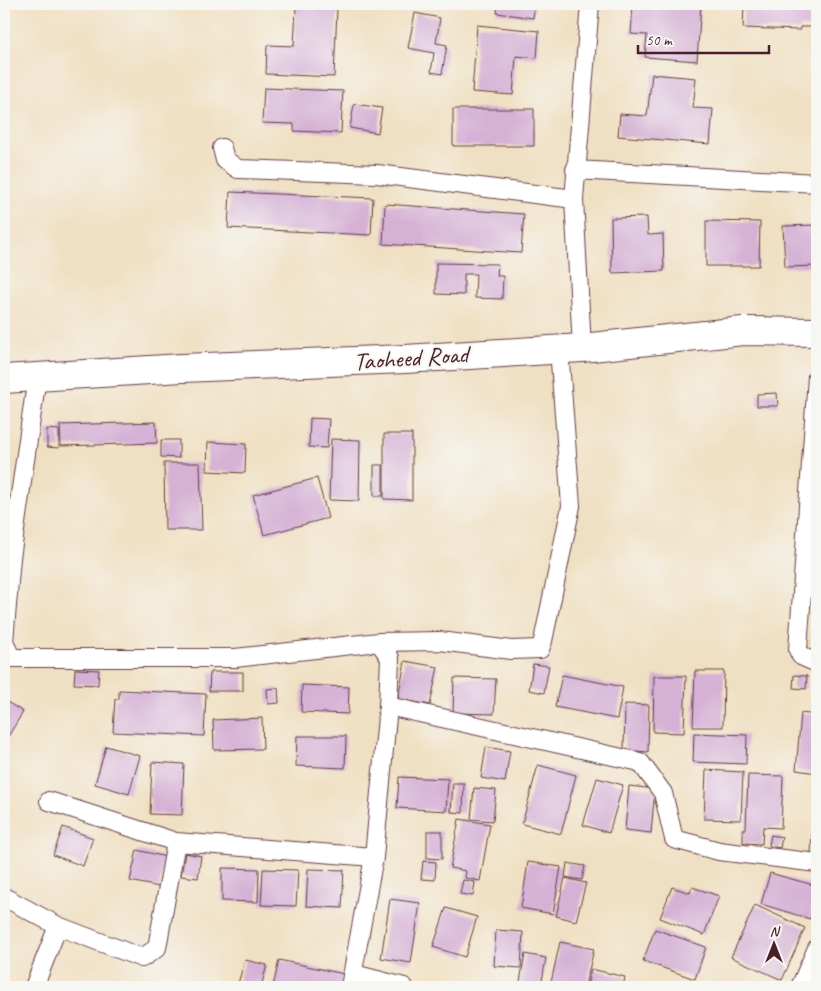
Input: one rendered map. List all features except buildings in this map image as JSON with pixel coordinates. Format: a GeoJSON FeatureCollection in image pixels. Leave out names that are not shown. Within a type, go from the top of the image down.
{"type":"FeatureCollection","features":[{"type":"Feature","properties":{"kind":"main road","name":"Taoheed Road"},"geometry":{"type":"LineString","coordinates":[[4,379],[182,368],[405,359],[571,348],[743,331],[817,332]]}},
{"type":"Feature","properties":{"kind":"street"},"geometry":{"type":"LineString","coordinates":[[37,377],[11,558],[4,641],[11,658],[235,658],[379,642],[440,641],[511,650],[540,649],[571,506],[571,348],[575,170],[590,4]]}},
{"type":"Feature","properties":{"kind":"street"},"geometry":{"type":"LineString","coordinates":[[222,148],[225,160],[238,169],[376,174],[574,199]]}},
{"type":"Feature","properties":{"kind":"street"},"geometry":{"type":"LineString","coordinates":[[575,170],[817,182]]}},
{"type":"Feature","properties":{"kind":"street"},"geometry":{"type":"LineString","coordinates":[[817,377],[798,650],[801,656],[817,663]]}},
{"type":"Feature","properties":{"kind":"street"},"geometry":{"type":"LineString","coordinates":[[379,642],[390,658],[388,706],[374,857],[352,981],[404,987]]}},
{"type":"Feature","properties":{"kind":"street"},"geometry":{"type":"LineString","coordinates":[[388,706],[640,762],[663,793],[674,839],[719,852],[817,863]]}},
{"type":"Feature","properties":{"kind":"street"},"geometry":{"type":"LineString","coordinates":[[50,801],[176,842],[374,857]]}},
{"type":"Feature","properties":{"kind":"street"},"geometry":{"type":"LineString","coordinates":[[4,896],[58,926],[142,958],[157,948],[176,842]]}},
{"type":"Feature","properties":{"kind":"street"},"geometry":{"type":"LineString","coordinates":[[34,987],[58,926]]}},
{"type":"Feature","properties":{"kind":"street"},"geometry":{"type":"LineString","coordinates":[[800,987],[817,948]]}}]}
